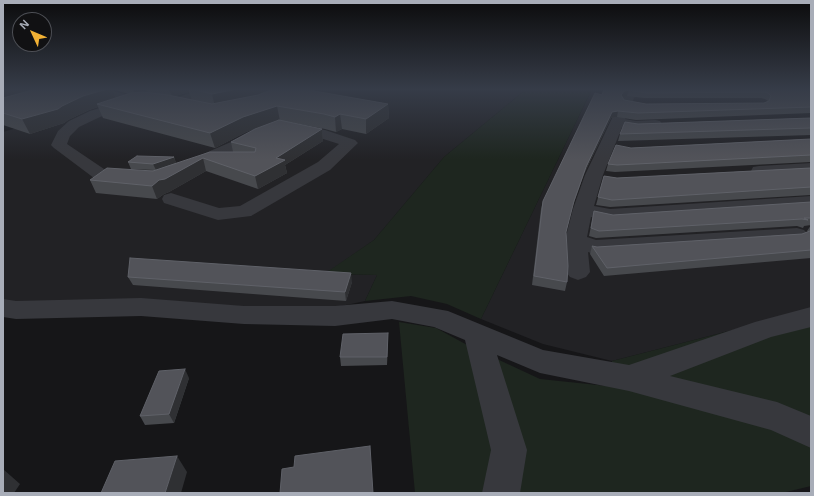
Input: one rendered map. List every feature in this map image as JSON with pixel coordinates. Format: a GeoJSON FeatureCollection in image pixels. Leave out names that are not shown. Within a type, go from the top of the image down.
{"type":"FeatureCollection","features":[{"type":"Feature","properties":{"kind":"lane"},"geometry":{"type":"LineString","coordinates":[[104,112],[95,114],[74,124],[63,134],[60,145],[100,174],[144,176]]}},
{"type":"Feature","properties":{"kind":"lane"},"geometry":{"type":"LineString","coordinates":[[578,272],[576,240],[583,209],[615,146],[617,122],[623,112]]}},
{"type":"Feature","properties":{"kind":"lane"},"geometry":{"type":"LineString","coordinates":[[617,122],[636,125],[668,124]]}},
{"type":"Feature","properties":{"kind":"lane"},"geometry":{"type":"LineString","coordinates":[[171,198],[218,214],[244,212],[324,166],[350,143],[320,133],[276,128],[252,136],[211,158],[178,170]]}},
{"type":"Feature","properties":{"kind":"lane"},"geometry":{"type":"LineString","coordinates":[[741,172],[811,168]]}},
{"type":"Feature","properties":{"kind":"lane"},"geometry":{"type":"LineString","coordinates":[[583,209],[610,215],[811,202]]}},
{"type":"Feature","properties":{"kind":"lane"},"geometry":{"type":"LineString","coordinates":[[576,240],[594,247],[797,234]]}},
{"type":"Feature","properties":{"kind":"lane"},"geometry":{"type":"LineString","coordinates":[[3,308],[16,310],[141,307],[244,316],[335,316],[392,310],[439,318],[540,361],[629,378],[777,418],[811,432]]}},
{"type":"Feature","properties":{"kind":"lane"},"geometry":{"type":"LineString","coordinates":[[629,378],[766,329],[811,317]]}},
{"type":"Feature","properties":{"kind":"lane"},"geometry":{"type":"LineString","coordinates":[[477,334],[509,450],[501,493]]}},
{"type":"Feature","properties":{"kind":"shaded area"},"geometry":{"type":"Polygon","coordinates":[[[69,112],[498,112],[444,157],[374,240],[325,274],[377,275],[365,301],[332,308],[3,301],[3,132],[69,112]]]}},
{"type":"Feature","properties":{"kind":"shaded area"},"geometry":{"type":"Polygon","coordinates":[[[498,112],[581,112],[481,319],[447,304],[411,296],[365,301],[377,275],[324,274],[374,240],[444,157],[498,112]]]}},
{"type":"Feature","properties":{"kind":"shaded area"},"geometry":{"type":"Polygon","coordinates":[[[581,112],[811,112],[811,310],[612,361],[543,344],[481,319],[581,112]]]}},
{"type":"Feature","properties":{"kind":"shaded area"},"geometry":{"type":"Polygon","coordinates":[[[811,310],[811,486],[782,493],[415,493],[399,322],[436,328],[469,346],[540,379],[607,386],[612,361],[811,310]]]}},
{"type":"Feature","properties":{"kind":"building"},"geometry":{"type":"Polygon","coordinates":[[[3,112],[47,112],[22,119],[3,112]]]}},
{"type":"Feature","properties":{"kind":"building"},"geometry":{"type":"Polygon","coordinates":[[[129,112],[258,112],[243,117],[210,133],[129,112]]]}},
{"type":"Feature","properties":{"kind":"building"},"geometry":{"type":"Polygon","coordinates":[[[313,112],[376,112],[366,119],[340,114],[335,117],[313,112]]]}},
{"type":"Feature","properties":{"kind":"building"},"geometry":{"type":"Polygon","coordinates":[[[586,112],[612,112],[586,167],[574,201],[566,232],[568,266],[567,282],[534,276],[543,201],[586,112]]]}},
{"type":"Feature","properties":{"kind":"building"},"geometry":{"type":"Polygon","coordinates":[[[629,112],[663,112],[638,113],[629,112]]]}},
{"type":"Feature","properties":{"kind":"building"},"geometry":{"type":"Polygon","coordinates":[[[811,118],[811,128],[620,134],[625,122],[638,124],[811,118]]]}},
{"type":"Feature","properties":{"kind":"building"},"geometry":{"type":"Polygon","coordinates":[[[279,120],[322,129],[276,158],[285,160],[255,176],[203,158],[165,179],[159,180],[152,186],[90,180],[107,168],[153,171],[210,152],[255,152],[256,148],[231,142],[255,129],[279,120]]]}},
{"type":"Feature","properties":{"kind":"building"},"geometry":{"type":"Polygon","coordinates":[[[811,139],[811,155],[617,165],[608,164],[616,145],[631,148],[811,139]]]}},
{"type":"Feature","properties":{"kind":"building"},"geometry":{"type":"Polygon","coordinates":[[[137,156],[174,157],[153,164],[128,162],[137,156]]]}},
{"type":"Feature","properties":{"kind":"building"},"geometry":{"type":"Polygon","coordinates":[[[811,168],[811,187],[612,200],[598,197],[604,176],[617,178],[811,168]]]}},
{"type":"Feature","properties":{"kind":"building"},"geometry":{"type":"Polygon","coordinates":[[[811,202],[811,218],[804,218],[808,220],[802,219],[599,231],[591,228],[594,211],[613,215],[811,202]]]}},
{"type":"Feature","properties":{"kind":"building"},"geometry":{"type":"Polygon","coordinates":[[[811,230],[811,250],[607,268],[592,246],[597,247],[802,234],[811,230]]]}},
{"type":"Feature","properties":{"kind":"building"},"geometry":{"type":"Polygon","coordinates":[[[130,258],[351,273],[345,292],[128,277],[130,258]]]}},
{"type":"Feature","properties":{"kind":"building"},"geometry":{"type":"Polygon","coordinates":[[[388,333],[387,357],[340,357],[343,334],[388,333]]]}},
{"type":"Feature","properties":{"kind":"building"},"geometry":{"type":"Polygon","coordinates":[[[185,369],[169,414],[140,416],[159,371],[185,369]]]}},
{"type":"Feature","properties":{"kind":"building"},"geometry":{"type":"Polygon","coordinates":[[[370,446],[373,493],[280,493],[282,469],[294,467],[295,456],[370,446]]]}},
{"type":"Feature","properties":{"kind":"building"},"geometry":{"type":"Polygon","coordinates":[[[177,456],[165,493],[101,493],[115,461],[177,456]]]}}]}
